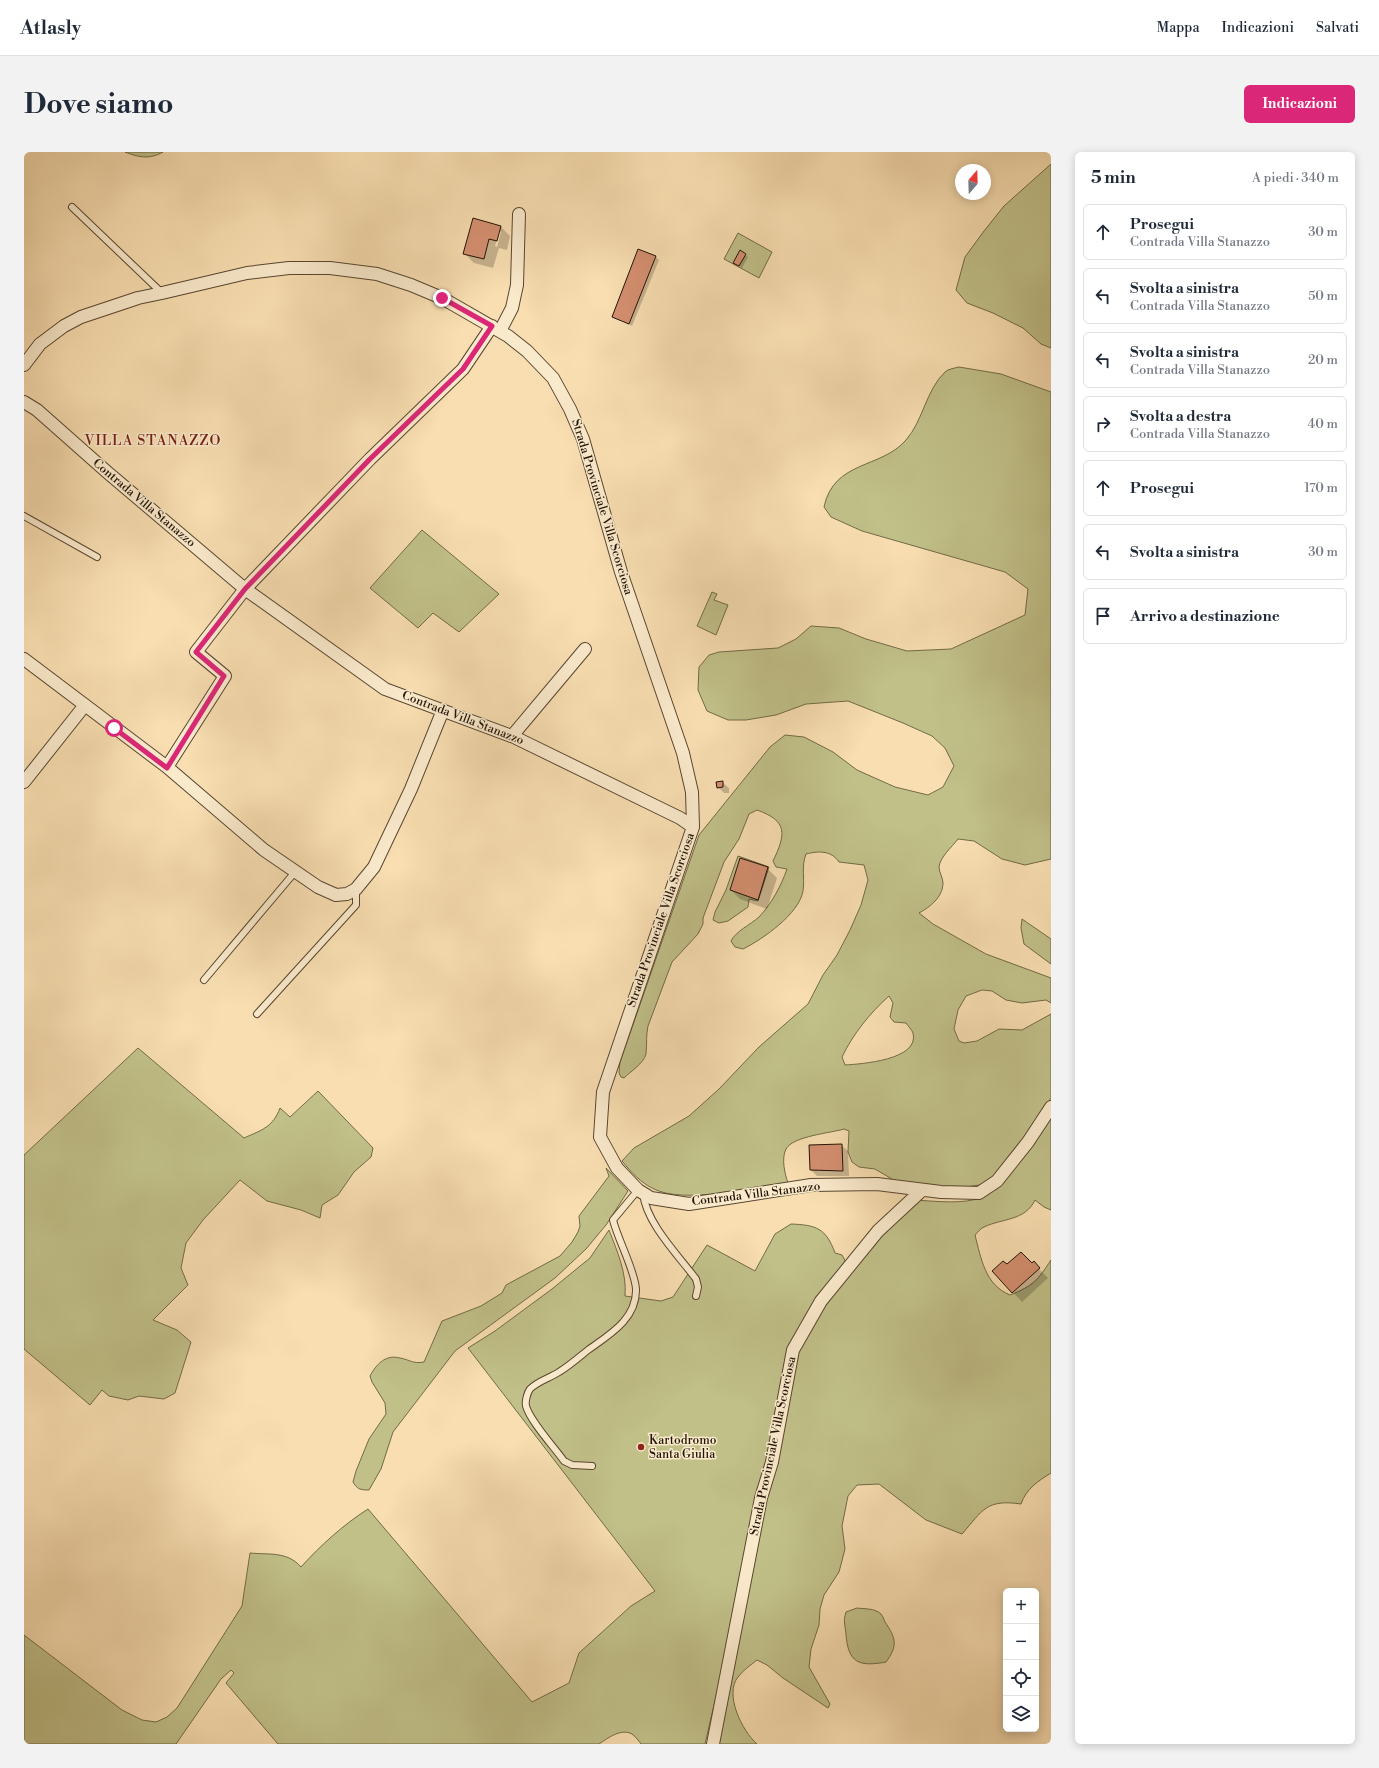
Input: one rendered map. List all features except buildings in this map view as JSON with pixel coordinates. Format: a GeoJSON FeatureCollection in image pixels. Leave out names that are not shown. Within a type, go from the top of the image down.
{"type":"FeatureCollection","features":[{"type":"Feature","properties":{"kind":"street"},"geometry":{"type":"LineString","coordinates":[[167,768],[224,676],[196,652],[245,589],[370,459],[463,369],[512,308],[517,285],[518,214]]}},
{"type":"Feature","properties":{"kind":"street","name":"Strada Provinciale Villa Scorciosa"},"geometry":{"type":"LineString","coordinates":[[24,365],[40,344],[64,326],[75,320],[138,298],[247,273],[289,268],[330,268],[377,274],[411,285],[442,298],[496,328],[527,351],[552,378],[570,409],[583,439],[621,572],[683,753],[692,792],[693,827],[603,1092],[600,1137],[617,1168],[640,1191]]}},
{"type":"Feature","properties":{"kind":"street","name":"Contrada Villa Stanazzo"},"geometry":{"type":"LineString","coordinates":[[24,402],[37,410],[107,472],[245,589],[385,689],[512,736],[680,818],[693,827]]}},
{"type":"Feature","properties":{"kind":"street"},"geometry":{"type":"LineString","coordinates":[[512,736],[585,649]]}},
{"type":"Feature","properties":{"kind":"street"},"geometry":{"type":"LineString","coordinates":[[24,659],[167,768],[264,850],[318,887],[336,895],[347,894],[356,889],[374,867],[411,789],[443,710]]}},
{"type":"Feature","properties":{"kind":"street"},"geometry":{"type":"LineString","coordinates":[[24,782],[85,705]]}},
{"type":"Feature","properties":{"kind":"street","name":"Contrada Villa Stanazzo"},"geometry":{"type":"LineString","coordinates":[[640,1191],[651,1198],[689,1204],[811,1185],[877,1184],[921,1191],[979,1193],[997,1181],[1028,1142],[1051,1107]]}},
{"type":"Feature","properties":{"kind":"street","name":"Strada Provinciale Villa Scorciosa"},"geometry":{"type":"LineString","coordinates":[[713,1744],[761,1498],[772,1462],[793,1350],[825,1295],[878,1231],[921,1191]]}},
{"type":"Feature","properties":{"kind":"lane"},"geometry":{"type":"LineString","coordinates":[[72,207],[162,293]]}},
{"type":"Feature","properties":{"kind":"lane"},"geometry":{"type":"LineString","coordinates":[[24,516],[97,557]]}},
{"type":"Feature","properties":{"kind":"lane"},"geometry":{"type":"LineString","coordinates":[[204,980],[295,872]]}},
{"type":"Feature","properties":{"kind":"lane"},"geometry":{"type":"LineString","coordinates":[[257,1014],[356,906],[356,889]]}},
{"type":"Feature","properties":{"kind":"lane"},"geometry":{"type":"LineString","coordinates":[[592,1466],[572,1465],[564,1461],[530,1416],[525,1405],[530,1389],[540,1382],[559,1373],[620,1326],[629,1315],[634,1304],[636,1289],[634,1277],[613,1220],[640,1191],[650,1217],[696,1279],[698,1287],[696,1296]]}},
{"type":"Feature","properties":{"kind":"shaded area"},"geometry":{"type":"Polygon","coordinates":[[[125,152],[163,152],[158,155],[144,157],[125,152]]]}},
{"type":"Feature","properties":{"kind":"shaded area"},"geometry":{"type":"Polygon","coordinates":[[[1051,164],[1051,348],[1041,344],[1023,328],[993,313],[967,303],[956,290],[965,257],[984,231],[1004,206],[1051,164]]]}},
{"type":"Feature","properties":{"kind":"shaded area"},"geometry":{"type":"Polygon","coordinates":[[[738,233],[772,252],[759,278],[724,259],[738,233]]]}},
{"type":"Feature","properties":{"kind":"shaded area"},"geometry":{"type":"Polygon","coordinates":[[[959,367],[1001,374],[1051,392],[1051,859],[1025,865],[1002,859],[974,841],[958,839],[940,863],[939,869],[943,883],[941,893],[931,905],[919,913],[933,924],[986,954],[1051,978],[1051,1003],[1046,1000],[1022,1003],[1006,1000],[992,991],[982,990],[966,996],[958,1010],[954,1029],[959,1041],[964,1043],[977,1041],[999,1029],[1022,1030],[1051,1014],[1051,1098],[1003,1168],[987,1184],[965,1187],[939,1187],[897,1182],[875,1169],[859,1167],[852,1162],[848,1152],[849,1131],[844,1129],[804,1138],[790,1145],[786,1149],[784,1157],[788,1183],[720,1194],[700,1195],[667,1193],[654,1189],[636,1177],[622,1161],[634,1148],[689,1116],[719,1089],[759,1047],[808,1004],[823,975],[837,955],[850,930],[861,905],[868,880],[864,865],[839,862],[832,855],[824,852],[806,854],[804,863],[803,891],[795,908],[779,925],[760,939],[743,949],[735,947],[731,941],[733,937],[764,912],[776,894],[787,869],[776,867],[773,861],[782,836],[782,830],[779,824],[767,814],[757,810],[749,814],[739,839],[724,862],[703,918],[703,924],[698,934],[672,962],[648,1026],[645,1057],[640,1064],[624,1078],[621,1077],[619,1073],[620,1062],[699,835],[770,747],[785,735],[804,737],[833,752],[857,770],[895,787],[928,795],[943,787],[954,766],[945,748],[932,736],[848,701],[806,704],[776,715],[746,720],[728,720],[707,711],[698,690],[699,667],[709,655],[719,652],[778,648],[796,639],[811,626],[839,628],[866,639],[907,651],[951,649],[1025,615],[1028,589],[1005,572],[862,531],[831,517],[824,507],[829,492],[838,481],[848,473],[896,449],[906,440],[917,424],[929,396],[939,379],[946,371],[959,367]],[[889,996],[862,1024],[842,1057],[845,1065],[888,1059],[899,1055],[908,1049],[913,1042],[913,1033],[906,1023],[894,1022],[890,1017],[893,1003],[889,996]]]}},
{"type":"Feature","properties":{"kind":"shaded area"},"geometry":{"type":"Polygon","coordinates":[[[422,530],[499,594],[459,632],[433,613],[418,628],[370,588],[422,530]]]}},
{"type":"Feature","properties":{"kind":"shaded area"},"geometry":{"type":"Polygon","coordinates":[[[712,592],[717,594],[714,600],[728,605],[716,635],[697,626],[712,592]]]}},
{"type":"Feature","properties":{"kind":"shaded area"},"geometry":{"type":"Polygon","coordinates":[[[738,856],[769,867],[758,901],[749,899],[748,907],[728,921],[719,923],[713,920],[715,912],[726,890],[738,856]]]}},
{"type":"Feature","properties":{"kind":"shaded area"},"geometry":{"type":"Polygon","coordinates":[[[1022,919],[1051,939],[1051,964],[1024,944],[1021,928],[1022,919]]]}},
{"type":"Feature","properties":{"kind":"shaded area"},"geometry":{"type":"Polygon","coordinates":[[[138,1048],[244,1138],[270,1124],[274,1120],[280,1108],[290,1117],[318,1091],[373,1148],[371,1157],[354,1172],[338,1195],[322,1205],[320,1218],[301,1210],[267,1201],[240,1180],[203,1220],[186,1243],[181,1268],[188,1285],[153,1320],[177,1330],[191,1342],[175,1393],[164,1399],[139,1396],[128,1400],[109,1396],[102,1390],[90,1405],[24,1349],[24,1155],[138,1048]]]}},
{"type":"Feature","properties":{"kind":"shaded area"},"geometry":{"type":"Polygon","coordinates":[[[1051,1113],[1051,1210],[1035,1200],[1031,1207],[1025,1212],[1013,1218],[984,1227],[975,1235],[985,1270],[995,1285],[1010,1295],[1024,1289],[1034,1282],[1051,1260],[1051,1473],[1037,1482],[1029,1490],[1021,1504],[1000,1503],[986,1508],[975,1518],[962,1534],[926,1520],[879,1484],[857,1485],[848,1496],[842,1526],[845,1549],[839,1572],[824,1595],[820,1609],[819,1625],[811,1649],[809,1667],[830,1704],[828,1708],[783,1678],[767,1665],[757,1660],[738,1677],[734,1684],[733,1693],[734,1702],[741,1722],[751,1738],[757,1744],[716,1744],[793,1353],[822,1302],[913,1200],[958,1202],[984,1197],[990,1193],[1008,1172],[1051,1113]]]}},
{"type":"Feature","properties":{"kind":"shaded area"},"geometry":{"type":"Polygon","coordinates":[[[606,1168],[628,1191],[606,1225],[586,1249],[555,1278],[455,1351],[393,1432],[381,1469],[369,1490],[357,1488],[353,1482],[356,1471],[369,1439],[386,1414],[385,1403],[370,1376],[378,1364],[385,1359],[395,1357],[412,1362],[424,1362],[442,1321],[481,1306],[502,1293],[506,1285],[560,1256],[578,1232],[580,1226],[579,1216],[609,1176],[606,1168]]]}},
{"type":"Feature","properties":{"kind":"shaded area"},"geometry":{"type":"Polygon","coordinates":[[[791,1224],[807,1225],[824,1233],[832,1245],[835,1253],[842,1255],[847,1264],[791,1348],[730,1636],[705,1744],[641,1744],[632,1734],[623,1732],[615,1734],[599,1744],[278,1744],[226,1683],[234,1673],[231,1670],[221,1679],[176,1744],[24,1744],[24,1635],[122,1710],[142,1720],[156,1722],[167,1717],[177,1708],[242,1606],[250,1553],[284,1556],[290,1558],[301,1567],[333,1536],[368,1509],[532,1702],[569,1683],[579,1653],[631,1606],[655,1591],[468,1348],[495,1331],[552,1289],[590,1258],[609,1230],[623,1271],[625,1296],[661,1301],[673,1297],[707,1245],[755,1271],[775,1234],[791,1224]]]}},
{"type":"Feature","properties":{"kind":"shaded area"},"geometry":{"type":"Polygon","coordinates":[[[857,1608],[873,1610],[881,1614],[894,1642],[894,1647],[886,1662],[869,1664],[862,1663],[852,1657],[847,1644],[844,1623],[846,1612],[857,1608]]]}},
{"type":"Feature","properties":{"kind":"place","name":"Kartodromo Santa Giulia"},"geometry":{"type":"Point","coordinates":[641,1447]}},
{"type":"Feature","properties":{"kind":"district","name":"VILLA STANAZZO"},"geometry":{"type":"Point","coordinates":[153,441]}},
{"type":"Feature","properties":{"kind":"route"},"geometry":{"type":"LineString","coordinates":[[114,728],[167,768],[224,676],[196,652],[245,589],[370,459],[463,369],[492,326],[442,298]]}}]}
